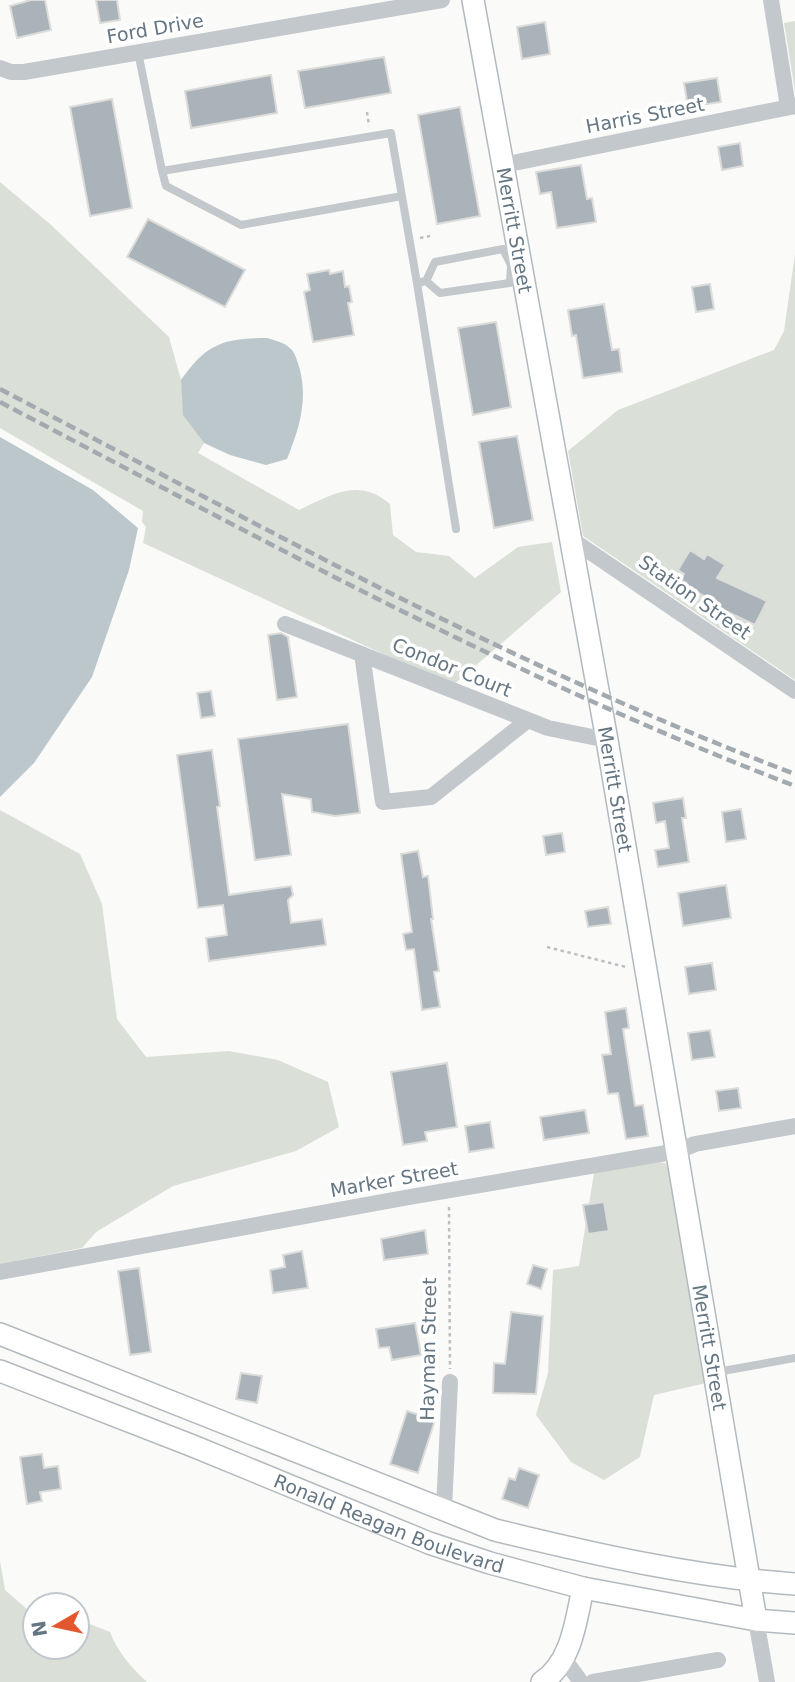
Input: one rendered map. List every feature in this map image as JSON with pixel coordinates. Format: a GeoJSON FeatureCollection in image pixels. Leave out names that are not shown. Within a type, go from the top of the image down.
{"type":"FeatureCollection","features":[{"type":"Feature","properties":{"kind":"street","name":"Ford Drive"},"geometry":{"type":"LineString","coordinates":[[0,68],[11,72],[24,72],[442,0]]}},
{"type":"Feature","properties":{"kind":"street","name":"Merritt Street"},"geometry":{"type":"LineString","coordinates":[[472,0],[503,165],[516,264],[572,539],[756,1620]]}},
{"type":"Feature","properties":{"kind":"street"},"geometry":{"type":"LineString","coordinates":[[771,0],[792,106]]}},
{"type":"Feature","properties":{"kind":"street","name":"Harris Street"},"geometry":{"type":"LineString","coordinates":[[503,165],[792,106]]}},
{"type":"Feature","properties":{"kind":"street","name":"Station Street"},"geometry":{"type":"LineString","coordinates":[[572,539],[795,691]]}},
{"type":"Feature","properties":{"kind":"street","name":"Condor Court"},"geometry":{"type":"LineString","coordinates":[[285,624],[548,728],[607,740]]}},
{"type":"Feature","properties":{"kind":"street"},"geometry":{"type":"LineString","coordinates":[[362,654],[383,802],[431,797],[528,720]]}},
{"type":"Feature","properties":{"kind":"street","name":"Marker Street"},"geometry":{"type":"LineString","coordinates":[[0,1272],[678,1151],[695,1143],[795,1126]]}},
{"type":"Feature","properties":{"kind":"street","name":"Ronald Reagan Boulevard"},"geometry":{"type":"LineString","coordinates":[[0,1334],[495,1530],[573,1549],[748,1581],[795,1584]]}},
{"type":"Feature","properties":{"kind":"street","name":"Ronald Reagan Boulevard"},"geometry":{"type":"LineString","coordinates":[[0,1371],[193,1446],[429,1543],[490,1563],[583,1588],[756,1620],[795,1623]]}},
{"type":"Feature","properties":{"kind":"street","name":"Hayman Street"},"geometry":{"type":"LineString","coordinates":[[444,1509],[450,1382]]}},
{"type":"Feature","properties":{"kind":"street"},"geometry":{"type":"LineString","coordinates":[[542,1682],[550,1677],[564,1659],[576,1623],[583,1588]]}},
{"type":"Feature","properties":{"kind":"street"},"geometry":{"type":"LineString","coordinates":[[756,1620],[767,1682]]}},
{"type":"Feature","properties":{"kind":"street"},"geometry":{"type":"LineString","coordinates":[[564,1659],[582,1682]]}},
{"type":"Feature","properties":{"kind":"street"},"geometry":{"type":"LineString","coordinates":[[593,1682],[718,1660]]}},
{"type":"Feature","properties":{"kind":"lane"},"geometry":{"type":"LineString","coordinates":[[138,52],[166,186],[240,225],[402,197]]}},
{"type":"Feature","properties":{"kind":"lane"},"geometry":{"type":"LineString","coordinates":[[162,171],[391,132],[421,282],[456,529]]}},
{"type":"Feature","properties":{"kind":"lane"},"geometry":{"type":"LineString","coordinates":[[503,249],[516,264],[510,283],[440,293],[421,282],[435,262],[503,249]]}},
{"type":"Feature","properties":{"kind":"lane"},"geometry":{"type":"LineString","coordinates":[[714,1372],[795,1358]]}},
{"type":"Feature","properties":{"kind":"path"},"geometry":{"type":"LineString","coordinates":[[367,112],[369,128]]}},
{"type":"Feature","properties":{"kind":"path"},"geometry":{"type":"LineString","coordinates":[[547,947],[634,970],[646,968]]}},
{"type":"Feature","properties":{"kind":"path","name":"Hayman Street"},"geometry":{"type":"LineString","coordinates":[[449,1190],[450,1382]]}},
{"type":"Feature","properties":{"kind":"shaded area"},"geometry":{"type":"Polygon","coordinates":[[[795,21],[795,91],[784,23],[795,21]]]}},
{"type":"Feature","properties":{"kind":"shaded area"},"geometry":{"type":"Polygon","coordinates":[[[0,182],[50,224],[169,337],[181,380],[184,415],[204,443],[198,453],[299,510],[334,494],[367,491],[390,504],[393,535],[416,552],[449,556],[475,578],[518,547],[552,542],[561,592],[452,686],[143,543],[146,527],[142,522],[143,511],[0,428],[0,182]]]}},
{"type":"Feature","properties":{"kind":"shaded area"},"geometry":{"type":"Polygon","coordinates":[[[795,254],[795,680],[583,536],[568,451],[618,410],[774,350],[784,331],[795,254]]]}},
{"type":"Feature","properties":{"kind":"shaded area"},"geometry":{"type":"Polygon","coordinates":[[[267,338],[286,345],[293,352],[301,376],[303,400],[299,424],[287,459],[266,465],[230,455],[204,443],[183,415],[181,380],[199,358],[217,346],[239,340],[267,338]]]}},
{"type":"Feature","properties":{"kind":"shaded area"},"geometry":{"type":"Polygon","coordinates":[[[0,437],[93,490],[138,528],[129,570],[92,677],[34,763],[0,797],[0,437]]]}},
{"type":"Feature","properties":{"kind":"shaded area"},"geometry":{"type":"Polygon","coordinates":[[[0,810],[80,854],[102,904],[117,1019],[146,1057],[229,1051],[278,1060],[328,1082],[339,1127],[296,1151],[173,1186],[96,1232],[82,1248],[0,1264],[0,810]]]}},
{"type":"Feature","properties":{"kind":"shaded area"},"geometry":{"type":"Polygon","coordinates":[[[657,1162],[665,1163],[671,1168],[706,1383],[654,1395],[640,1457],[604,1480],[571,1462],[536,1415],[548,1373],[553,1270],[579,1266],[594,1173],[657,1162]]]}},
{"type":"Feature","properties":{"kind":"shaded area"},"geometry":{"type":"Polygon","coordinates":[[[0,1561],[5,1590],[21,1604],[21,1661],[91,1661],[91,1625],[110,1632],[125,1659],[147,1682],[0,1682],[0,1561]]]}},
{"type":"Feature","properties":{"kind":"building"},"geometry":{"type":"Polygon","coordinates":[[[31,0],[45,0],[51,30],[17,38],[10,6],[31,0]]]}},
{"type":"Feature","properties":{"kind":"building"},"geometry":{"type":"Polygon","coordinates":[[[96,0],[117,0],[120,20],[100,23],[96,0]]]}},
{"type":"Feature","properties":{"kind":"building"},"geometry":{"type":"Polygon","coordinates":[[[545,22],[550,54],[522,59],[517,27],[545,22]]]}},
{"type":"Feature","properties":{"kind":"building"},"geometry":{"type":"Polygon","coordinates":[[[384,57],[391,93],[305,108],[298,71],[384,57]]]}},
{"type":"Feature","properties":{"kind":"building"},"geometry":{"type":"Polygon","coordinates":[[[271,75],[277,113],[191,128],[185,91],[271,75]]]}},
{"type":"Feature","properties":{"kind":"building"},"geometry":{"type":"Polygon","coordinates":[[[717,78],[721,102],[688,107],[684,83],[717,78]]]}},
{"type":"Feature","properties":{"kind":"building"},"geometry":{"type":"Polygon","coordinates":[[[112,99],[132,208],[90,216],[70,107],[112,99]]]}},
{"type":"Feature","properties":{"kind":"building"},"geometry":{"type":"Polygon","coordinates":[[[460,107],[480,216],[437,224],[418,115],[460,107]]]}},
{"type":"Feature","properties":{"kind":"building"},"geometry":{"type":"Polygon","coordinates":[[[740,143],[743,166],[722,170],[718,147],[740,143]]]}},
{"type":"Feature","properties":{"kind":"building"},"geometry":{"type":"Polygon","coordinates":[[[581,165],[587,199],[592,198],[596,222],[557,228],[551,192],[540,194],[536,172],[581,165]]]}},
{"type":"Feature","properties":{"kind":"building"},"geometry":{"type":"Polygon","coordinates":[[[148,219],[245,270],[225,307],[127,257],[148,219]]]}},
{"type":"Feature","properties":{"kind":"building"},"geometry":{"type":"Polygon","coordinates":[[[329,270],[330,274],[343,271],[345,287],[349,286],[352,302],[348,303],[354,335],[313,342],[304,292],[310,290],[307,274],[329,270]]]}},
{"type":"Feature","properties":{"kind":"building"},"geometry":{"type":"Polygon","coordinates":[[[710,284],[714,309],[696,312],[692,287],[710,284]]]}},
{"type":"Feature","properties":{"kind":"building"},"geometry":{"type":"Polygon","coordinates":[[[604,304],[612,350],[619,349],[622,372],[583,378],[576,335],[572,336],[568,310],[604,304]]]}},
{"type":"Feature","properties":{"kind":"building"},"geometry":{"type":"Polygon","coordinates":[[[496,322],[511,407],[473,415],[458,328],[496,322]]]}},
{"type":"Feature","properties":{"kind":"building"},"geometry":{"type":"Polygon","coordinates":[[[517,436],[533,520],[494,528],[479,442],[517,436]]]}},
{"type":"Feature","properties":{"kind":"building"},"geometry":{"type":"Polygon","coordinates":[[[690,550],[704,559],[707,554],[725,565],[717,578],[767,601],[755,625],[719,608],[720,606],[679,581],[684,574],[678,570],[690,550]]]}},
{"type":"Feature","properties":{"kind":"building"},"geometry":{"type":"Polygon","coordinates":[[[281,633],[288,637],[297,697],[277,700],[268,635],[281,633]]]}},
{"type":"Feature","properties":{"kind":"building"},"geometry":{"type":"Polygon","coordinates":[[[211,691],[215,716],[201,718],[197,693],[211,691]]]}},
{"type":"Feature","properties":{"kind":"building"},"geometry":{"type":"Polygon","coordinates":[[[348,724],[360,813],[335,816],[312,812],[311,799],[282,794],[291,855],[255,860],[238,739],[348,724]]]}},
{"type":"Feature","properties":{"kind":"building"},"geometry":{"type":"Polygon","coordinates":[[[212,750],[229,895],[291,886],[293,895],[288,900],[291,923],[322,919],[326,945],[209,961],[206,938],[227,935],[223,905],[198,908],[177,755],[212,750]]]}},
{"type":"Feature","properties":{"kind":"building"},"geometry":{"type":"Polygon","coordinates":[[[683,798],[686,818],[682,818],[689,862],[658,867],[655,850],[669,848],[665,821],[656,823],[653,803],[683,798]]]}},
{"type":"Feature","properties":{"kind":"building"},"geometry":{"type":"Polygon","coordinates":[[[741,809],[746,839],[726,842],[722,812],[741,809]]]}},
{"type":"Feature","properties":{"kind":"building"},"geometry":{"type":"Polygon","coordinates":[[[562,833],[565,852],[546,855],[543,836],[562,833]]]}},
{"type":"Feature","properties":{"kind":"building"},"geometry":{"type":"Polygon","coordinates":[[[418,851],[423,877],[428,876],[439,971],[434,972],[440,1007],[422,1010],[414,949],[406,950],[403,934],[412,932],[401,854],[418,851]]]}},
{"type":"Feature","properties":{"kind":"building"},"geometry":{"type":"Polygon","coordinates":[[[726,885],[731,918],[683,926],[678,893],[726,885]]]}},
{"type":"Feature","properties":{"kind":"building"},"geometry":{"type":"Polygon","coordinates":[[[608,907],[611,924],[588,927],[585,911],[608,907]]]}},
{"type":"Feature","properties":{"kind":"building"},"geometry":{"type":"Polygon","coordinates":[[[712,963],[716,990],[689,994],[685,967],[712,963]]]}},
{"type":"Feature","properties":{"kind":"building"},"geometry":{"type":"Polygon","coordinates":[[[626,1008],[629,1028],[623,1029],[635,1106],[643,1105],[648,1136],[626,1139],[618,1093],[608,1094],[602,1055],[611,1054],[605,1012],[626,1008]]]}},
{"type":"Feature","properties":{"kind":"building"},"geometry":{"type":"Polygon","coordinates":[[[710,1030],[715,1057],[692,1060],[688,1033],[710,1030]]]}},
{"type":"Feature","properties":{"kind":"building"},"geometry":{"type":"Polygon","coordinates":[[[447,1063],[457,1127],[425,1132],[427,1141],[403,1145],[391,1072],[447,1063]]]}},
{"type":"Feature","properties":{"kind":"building"},"geometry":{"type":"Polygon","coordinates":[[[738,1088],[741,1108],[719,1111],[716,1091],[738,1088]]]}},
{"type":"Feature","properties":{"kind":"building"},"geometry":{"type":"Polygon","coordinates":[[[585,1110],[589,1133],[544,1140],[540,1117],[585,1110]]]}},
{"type":"Feature","properties":{"kind":"building"},"geometry":{"type":"Polygon","coordinates":[[[490,1122],[494,1148],[469,1152],[465,1126],[490,1122]]]}},
{"type":"Feature","properties":{"kind":"building"},"geometry":{"type":"Polygon","coordinates":[[[604,1202],[609,1231],[588,1234],[583,1205],[604,1202]]]}},
{"type":"Feature","properties":{"kind":"building"},"geometry":{"type":"Polygon","coordinates":[[[425,1230],[428,1254],[384,1260],[381,1239],[425,1230]]]}},
{"type":"Feature","properties":{"kind":"building"},"geometry":{"type":"Polygon","coordinates":[[[302,1251],[308,1288],[273,1293],[270,1270],[285,1267],[283,1255],[302,1251]]]}},
{"type":"Feature","properties":{"kind":"building"},"geometry":{"type":"Polygon","coordinates":[[[533,1265],[547,1269],[541,1289],[527,1284],[533,1265]]]}},
{"type":"Feature","properties":{"kind":"building"},"geometry":{"type":"Polygon","coordinates":[[[139,1268],[151,1352],[130,1355],[118,1271],[139,1268]]]}},
{"type":"Feature","properties":{"kind":"building"},"geometry":{"type":"Polygon","coordinates":[[[511,1312],[543,1316],[536,1394],[493,1393],[494,1363],[505,1364],[511,1312]]]}},
{"type":"Feature","properties":{"kind":"building"},"geometry":{"type":"Polygon","coordinates":[[[415,1323],[421,1355],[392,1360],[389,1347],[379,1348],[376,1329],[415,1323]]]}},
{"type":"Feature","properties":{"kind":"building"},"geometry":{"type":"Polygon","coordinates":[[[241,1373],[262,1376],[257,1403],[236,1399],[241,1373]]]}},
{"type":"Feature","properties":{"kind":"building"},"geometry":{"type":"Polygon","coordinates":[[[407,1411],[435,1420],[418,1473],[390,1464],[407,1411]]]}},
{"type":"Feature","properties":{"kind":"building"},"geometry":{"type":"Polygon","coordinates":[[[42,1454],[44,1468],[58,1466],[61,1489],[40,1492],[42,1501],[27,1504],[20,1457],[42,1454]]]}},
{"type":"Feature","properties":{"kind":"building"},"geometry":{"type":"Polygon","coordinates":[[[519,1468],[539,1475],[528,1508],[502,1499],[509,1478],[515,1480],[519,1468]]]}},
{"type":"Feature","properties":{"kind":"railway"},"geometry":{"type":"LineString","coordinates":[[0,389],[293,544],[491,643],[692,733],[795,774]]}},
{"type":"Feature","properties":{"kind":"railway"},"geometry":{"type":"LineString","coordinates":[[0,402],[293,556],[491,654],[692,745],[795,786]]}}]}
